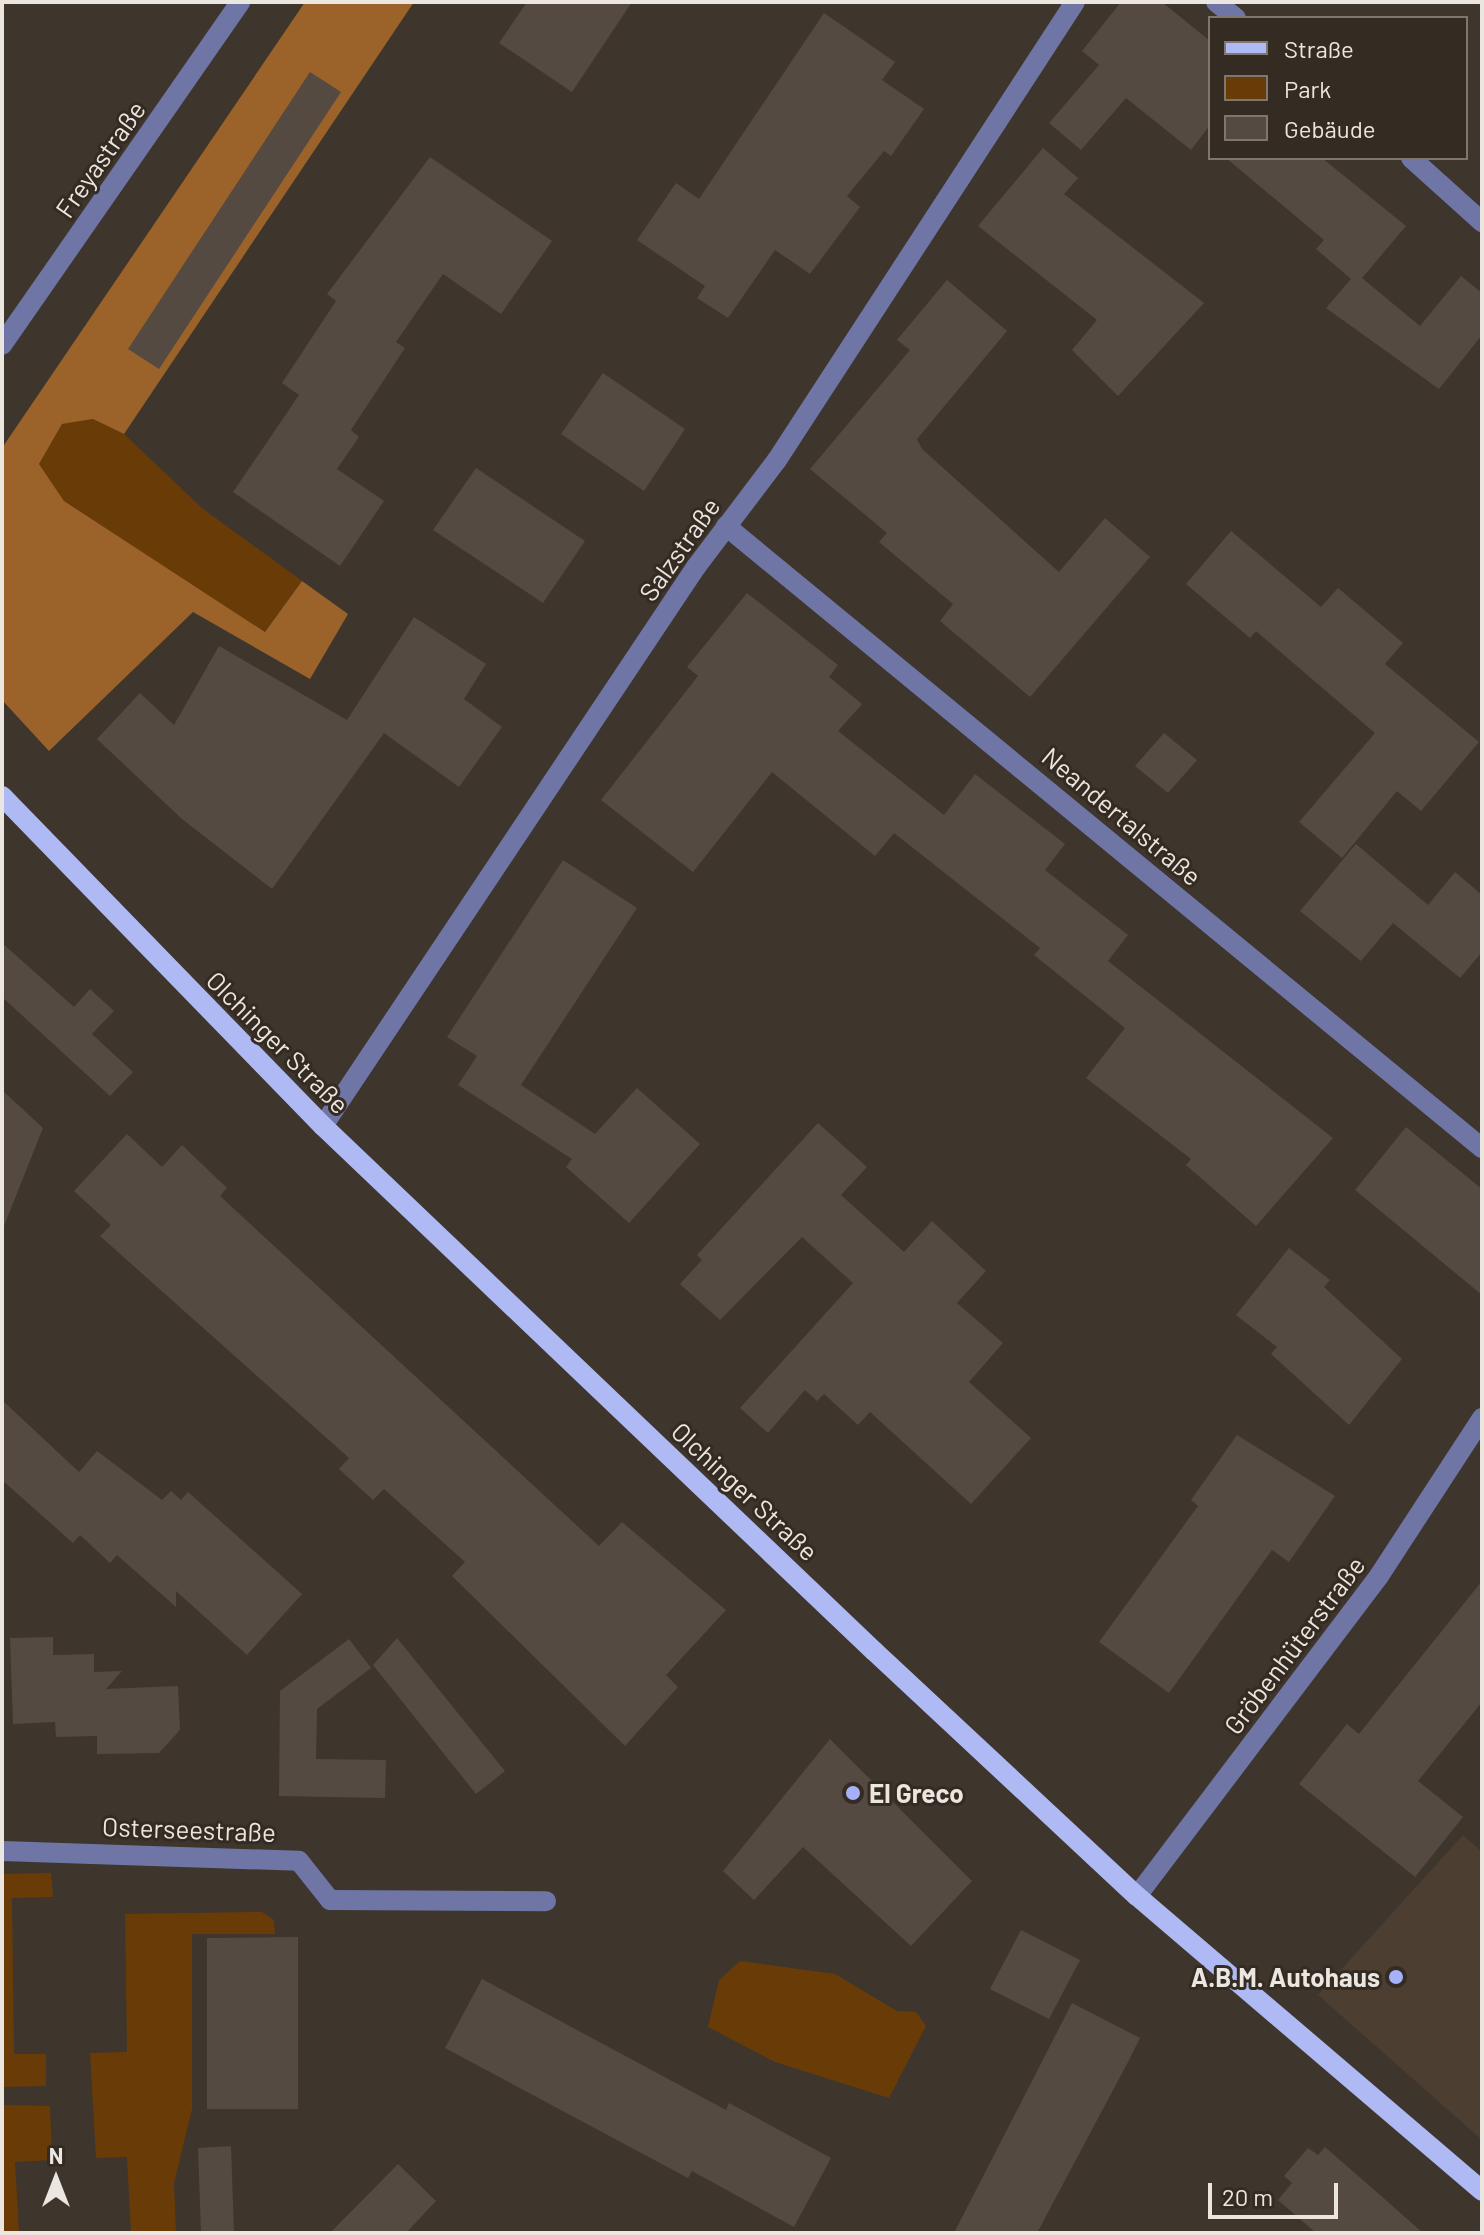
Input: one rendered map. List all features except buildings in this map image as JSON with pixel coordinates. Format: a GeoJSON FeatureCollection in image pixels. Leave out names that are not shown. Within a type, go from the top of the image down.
{"type":"FeatureCollection","features":[{"type":"Feature","properties":{"kind":"main road","name":"Olchinger Straße"},"geometry":{"type":"LineString","coordinates":[[2,796],[323,1126],[1137,1896],[1482,2191]]}},
{"type":"Feature","properties":{"kind":"street","name":"Freyastraße"},"geometry":{"type":"LineString","coordinates":[[2,345],[240,2]]}},
{"type":"Feature","properties":{"kind":"street","name":"Salzstraße"},"geometry":{"type":"LineString","coordinates":[[323,1126],[726,526],[777,460],[1075,2]]}},
{"type":"Feature","properties":{"kind":"street"},"geometry":{"type":"LineString","coordinates":[[1216,2],[1234,16]]}},
{"type":"Feature","properties":{"kind":"street"},"geometry":{"type":"LineString","coordinates":[[1413,160],[1482,222]]}},
{"type":"Feature","properties":{"kind":"street","name":"Neandertalstraße"},"geometry":{"type":"LineString","coordinates":[[726,526],[1482,1148]]}},
{"type":"Feature","properties":{"kind":"street","name":"Gröbenhüterstraße"},"geometry":{"type":"LineString","coordinates":[[1137,1896],[1379,1576],[1482,1418]]}},
{"type":"Feature","properties":{"kind":"street","name":"Osterseestraße"},"geometry":{"type":"LineString","coordinates":[[2,1851],[299,1861],[330,1900],[546,1901]]}},
{"type":"Feature","properties":{"kind":"shaded area"},"geometry":{"type":"Polygon","coordinates":[[[305,2],[414,2],[124,434],[93,419],[62,424],[39,464],[64,501],[265,632],[302,581],[348,614],[310,679],[193,612],[49,751],[2,700],[2,448],[305,2]]]}},
{"type":"Feature","properties":{"kind":"shaded area"},"geometry":{"type":"Polygon","coordinates":[[[1463,1835],[1482,1852],[1482,2140],[1318,1995],[1463,1835]]]}},
{"type":"Feature","properties":{"kind":"green space"},"geometry":{"type":"Polygon","coordinates":[[[93,419],[124,434],[203,509],[302,581],[265,632],[64,501],[39,464],[62,424],[93,419]]]}},
{"type":"Feature","properties":{"kind":"green space"},"geometry":{"type":"Polygon","coordinates":[[[51,1873],[53,1897],[12,1898],[14,2054],[46,2054],[46,2086],[2,2087],[2,1874],[51,1873]]]}},
{"type":"Feature","properties":{"kind":"green space"},"geometry":{"type":"Polygon","coordinates":[[[262,1912],[274,1920],[275,1934],[192,1934],[192,2109],[174,2183],[176,2233],[131,2233],[127,2157],[96,2158],[90,2053],[127,2052],[125,1914],[262,1912]]]}},
{"type":"Feature","properties":{"kind":"green space"},"geometry":{"type":"Polygon","coordinates":[[[740,1961],[835,1974],[897,2011],[916,2012],[926,2026],[889,2098],[775,2062],[708,2027],[719,1980],[740,1961]]]}},
{"type":"Feature","properties":{"kind":"green space"},"geometry":{"type":"Polygon","coordinates":[[[2,2105],[50,2106],[52,2160],[15,2162],[19,2233],[2,2233],[2,2105]]]}},
{"type":"Feature","properties":{"kind":"place","name":"El Greco"},"geometry":{"type":"Point","coordinates":[853,1793]}},
{"type":"Feature","properties":{"kind":"place","name":"A.B.M. Autohaus"},"geometry":{"type":"Point","coordinates":[1396,1977]}}]}
